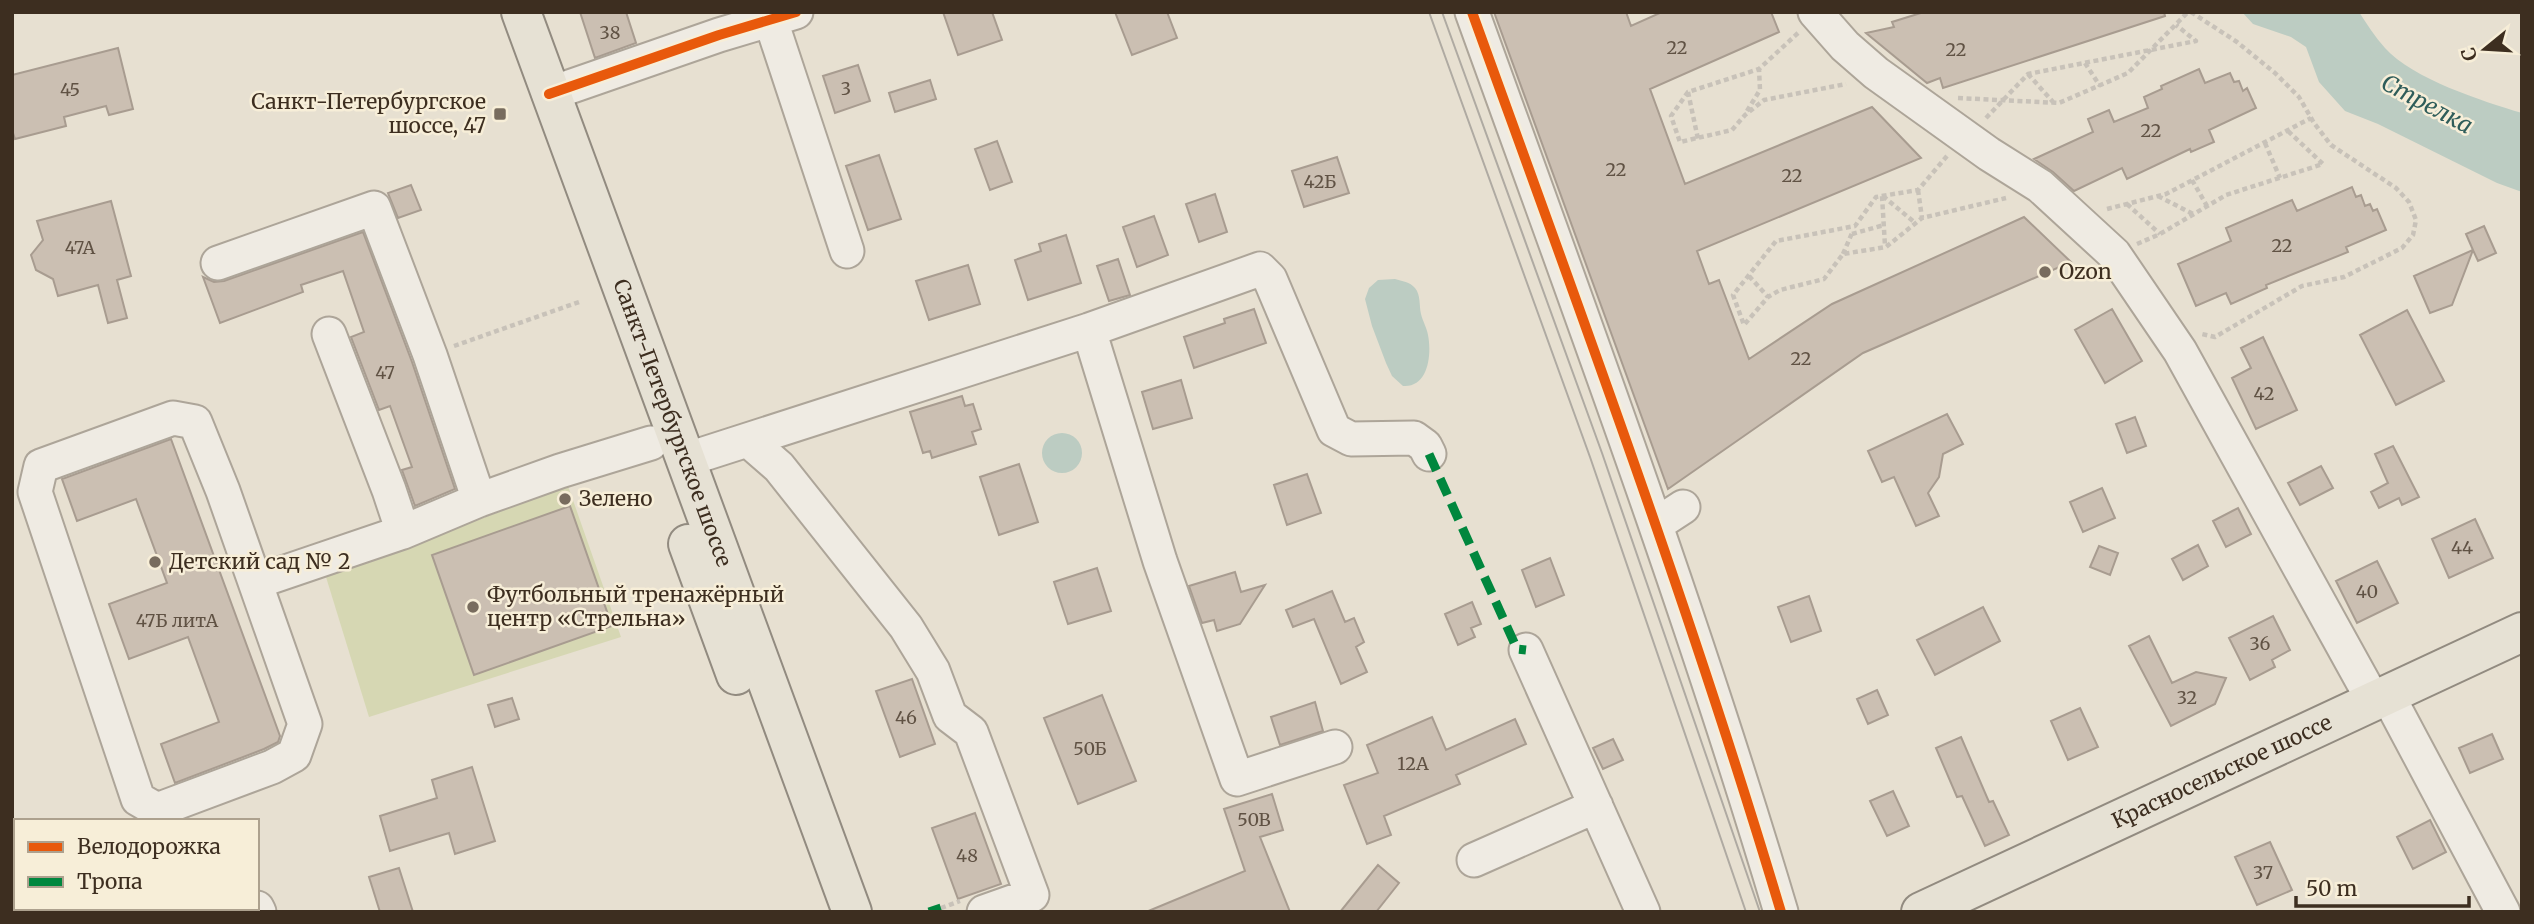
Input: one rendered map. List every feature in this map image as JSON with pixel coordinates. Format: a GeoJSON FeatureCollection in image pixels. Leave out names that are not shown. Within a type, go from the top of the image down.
{"type":"FeatureCollection","features":[{"type":"Feature","properties":{"kind":"main road","name":"Санкт-Петербургское шоссе"},"geometry":{"type":"LineString","coordinates":[[495,12],[824,912]]}},
{"type":"Feature","properties":{"kind":"main road","name":"Санкт-Петербургское шоссе"},"geometry":{"type":"LineString","coordinates":[[521,12],[852,912]]}},
{"type":"Feature","properties":{"kind":"main road","name":"Красносельское шоссе"},"geometry":{"type":"LineString","coordinates":[[1921,912],[2522,632]]}},
{"type":"Feature","properties":{"kind":"street"},"geometry":{"type":"LineString","coordinates":[[1472,12],[1670,515],[1744,788],[1781,912]]}},
{"type":"Feature","properties":{"kind":"street"},"geometry":{"type":"LineString","coordinates":[[1816,14],[1845,46],[1876,73],[1989,154],[2040,186],[2114,254],[2169,334],[2502,912]]}},
{"type":"Feature","properties":{"kind":"street"},"geometry":{"type":"LineString","coordinates":[[549,94],[719,36],[784,17],[847,251]]}},
{"type":"Feature","properties":{"kind":"street"},"geometry":{"type":"LineString","coordinates":[[218,263],[374,208],[430,355],[480,500]]}},
{"type":"Feature","properties":{"kind":"street"},"geometry":{"type":"LineString","coordinates":[[685,460],[1089,330],[1260,269],[1270,279],[1334,430],[1351,439],[1414,438],[1425,446],[1429,454]]}},
{"type":"Feature","properties":{"kind":"street"},"geometry":{"type":"LineString","coordinates":[[1089,330],[1160,561],[1237,779],[1335,747]]}},
{"type":"Feature","properties":{"kind":"street"},"geometry":{"type":"LineString","coordinates":[[329,334],[389,490],[402,532]]}},
{"type":"Feature","properties":{"kind":"street"},"geometry":{"type":"LineString","coordinates":[[173,418],[195,422],[256,582],[305,724],[294,755],[272,767],[157,810],[138,799],[35,492],[41,466],[173,418]]}},
{"type":"Feature","properties":{"kind":"street"},"geometry":{"type":"LineString","coordinates":[[748,440],[779,467],[906,627],[933,671],[950,716],[971,732],[1032,895],[984,912]]}},
{"type":"Feature","properties":{"kind":"street"},"geometry":{"type":"LineString","coordinates":[[256,582],[402,532],[560,471],[651,443]]}},
{"type":"Feature","properties":{"kind":"street"},"geometry":{"type":"LineString","coordinates":[[1526,650],[1643,912]]}},
{"type":"Feature","properties":{"kind":"street"},"geometry":{"type":"LineString","coordinates":[[1474,860],[1596,806]]}},
{"type":"Feature","properties":{"kind":"path"},"geometry":{"type":"LineString","coordinates":[[1955,98],[2059,103],[2128,73],[2190,12],[2237,43],[2275,73],[2299,97],[2332,145],[2377,174],[2409,202],[2416,220],[2413,235],[2402,248],[2344,277],[2302,286],[2215,337],[2187,331],[2169,334]]}},
{"type":"Feature","properties":{"kind":"path"},"geometry":{"type":"LineString","coordinates":[[1759,69],[1760,90],[1732,130],[1680,142],[1671,116],[1688,92],[1759,69],[1816,14]]}},
{"type":"Feature","properties":{"kind":"path"},"geometry":{"type":"LineString","coordinates":[[1855,226],[1776,241],[1733,295],[1744,325],[1768,297],[1780,290],[1824,279],[1843,254],[1855,226],[1876,197],[1918,190],[1966,136],[2004,102],[2028,74],[2196,41],[2176,25]]}},
{"type":"Feature","properties":{"kind":"path"},"geometry":{"type":"LineString","coordinates":[[2084,63],[2100,86]]}},
{"type":"Feature","properties":{"kind":"path"},"geometry":{"type":"LineString","coordinates":[[1745,115],[1764,100],[1864,80],[1876,73]]}},
{"type":"Feature","properties":{"kind":"path"},"geometry":{"type":"LineString","coordinates":[[2028,74],[2054,102]]}},
{"type":"Feature","properties":{"kind":"path"},"geometry":{"type":"LineString","coordinates":[[1688,92],[1698,139]]}},
{"type":"Feature","properties":{"kind":"path"},"geometry":{"type":"LineString","coordinates":[[2075,217],[2158,196],[2311,118]]}},
{"type":"Feature","properties":{"kind":"path"},"geometry":{"type":"LineString","coordinates":[[2114,254],[2160,233],[2226,195],[2323,164],[2288,131]]}},
{"type":"Feature","properties":{"kind":"path"},"geometry":{"type":"LineString","coordinates":[[2265,143],[2280,178]]}},
{"type":"Feature","properties":{"kind":"path"},"geometry":{"type":"LineString","coordinates":[[2192,180],[2207,206]]}},
{"type":"Feature","properties":{"kind":"path"},"geometry":{"type":"LineString","coordinates":[[1843,254],[1886,247],[1922,218],[2029,193],[2040,186]]}},
{"type":"Feature","properties":{"kind":"path"},"geometry":{"type":"LineString","coordinates":[[1918,190],[1922,218]]}},
{"type":"Feature","properties":{"kind":"path"},"geometry":{"type":"LineString","coordinates":[[1882,195],[1914,222]]}},
{"type":"Feature","properties":{"kind":"path"},"geometry":{"type":"LineString","coordinates":[[1882,195],[1886,247]]}},
{"type":"Feature","properties":{"kind":"path"},"geometry":{"type":"LineString","coordinates":[[2158,196],[2194,214]]}},
{"type":"Feature","properties":{"kind":"path"},"geometry":{"type":"LineString","coordinates":[[2127,204],[2160,233]]}},
{"type":"Feature","properties":{"kind":"path"},"geometry":{"type":"LineString","coordinates":[[1852,234],[1884,225]]}},
{"type":"Feature","properties":{"kind":"path"},"geometry":{"type":"LineString","coordinates":[[1749,276],[1768,297]]}},
{"type":"Feature","properties":{"kind":"path"},"geometry":{"type":"LineString","coordinates":[[447,349],[579,302]]}},
{"type":"Feature","properties":{"kind":"green space","name":"Футбольный тренажёрный центр «Стрельна»"},"geometry":{"type":"Polygon","coordinates":[[[568,486],[621,637],[369,717],[326,577],[568,486]]]}},
{"type":"Feature","properties":{"kind":"water","name":"Стрелка"},"geometry":{"type":"Polygon","coordinates":[[[2242,12],[2359,12],[2385,48],[2413,70],[2449,88],[2522,113],[2522,192],[2497,183],[2378,124],[2345,111],[2319,82],[2306,47],[2291,37],[2253,24],[2242,12]]]}},
{"type":"Feature","properties":{"kind":"water"},"geometry":{"type":"Polygon","coordinates":[[[1395,279],[1411,284],[1417,291],[1428,335],[1429,352],[1423,376],[1418,382],[1403,386],[1392,376],[1386,363],[1365,299],[1369,288],[1378,280],[1395,279]]]}},
{"type":"Feature","properties":{"kind":"water"},"geometry":{"type":"Polygon","coordinates":[[[1062,433],[1076,439],[1082,453],[1076,467],[1062,473],[1048,467],[1042,453],[1048,439],[1062,433]]]}},
{"type":"Feature","properties":{"kind":"building"},"geometry":{"type":"Polygon","coordinates":[[[580,12],[626,12],[636,43],[595,58],[580,12]]]}},
{"type":"Feature","properties":{"kind":"building"},"geometry":{"type":"Polygon","coordinates":[[[943,12],[992,12],[1002,40],[958,55],[943,12]]]}},
{"type":"Feature","properties":{"kind":"building"},"geometry":{"type":"Polygon","coordinates":[[[1115,12],[1167,12],[1177,38],[1132,55],[1115,12]]]}},
{"type":"Feature","properties":{"kind":"building"},"geometry":{"type":"Polygon","coordinates":[[[1494,12],[1626,12],[1631,26],[1662,12],[1771,12],[1779,32],[1650,89],[1685,184],[1872,107],[1921,158],[1697,251],[1709,284],[1719,280],[1749,359],[1832,304],[2024,217],[2071,262],[1863,353],[1668,489],[1494,12]]]}},
{"type":"Feature","properties":{"kind":"building"},"geometry":{"type":"Polygon","coordinates":[[[1924,12],[2164,12],[2165,16],[1943,88],[1940,78],[1927,83],[1866,33],[1894,27],[1892,22],[1924,12]]]}},
{"type":"Feature","properties":{"kind":"building"},"geometry":{"type":"Polygon","coordinates":[[[118,48],[133,109],[109,115],[106,106],[64,117],[66,126],[15,139],[12,130],[12,75],[118,48]]]}},
{"type":"Feature","properties":{"kind":"building"},"geometry":{"type":"Polygon","coordinates":[[[858,65],[870,101],[835,113],[823,76],[858,65]]]}},
{"type":"Feature","properties":{"kind":"building"},"geometry":{"type":"Polygon","coordinates":[[[2199,69],[2205,83],[2230,73],[2234,82],[2239,81],[2243,91],[2247,88],[2256,108],[2209,130],[2214,142],[2191,152],[2190,149],[2127,179],[2122,168],[2074,191],[2034,159],[2093,132],[2088,119],[2109,110],[2114,122],[2148,108],[2144,97],[2199,69]]]}},
{"type":"Feature","properties":{"kind":"building"},"geometry":{"type":"Polygon","coordinates":[[[930,80],[936,99],[895,112],[889,93],[930,80]]]}},
{"type":"Feature","properties":{"kind":"building"},"geometry":{"type":"Polygon","coordinates":[[[997,141],[1012,182],[990,190],[975,149],[997,141]]]}},
{"type":"Feature","properties":{"kind":"building"},"geometry":{"type":"Polygon","coordinates":[[[879,155],[901,219],[868,230],[846,166],[879,155]]]}},
{"type":"Feature","properties":{"kind":"building"},"geometry":{"type":"Polygon","coordinates":[[[1337,157],[1349,193],[1304,207],[1292,171],[1337,157]]]}},
{"type":"Feature","properties":{"kind":"building"},"geometry":{"type":"Polygon","coordinates":[[[411,185],[421,210],[398,218],[388,193],[411,185]]]}},
{"type":"Feature","properties":{"kind":"building"},"geometry":{"type":"Polygon","coordinates":[[[2352,187],[2356,197],[2361,195],[2365,206],[2370,204],[2373,211],[2377,209],[2386,230],[2346,247],[2348,252],[2266,285],[2267,288],[2231,304],[2226,293],[2196,306],[2178,264],[2231,241],[2226,228],[2292,200],[2297,211],[2352,187]]]}},
{"type":"Feature","properties":{"kind":"building"},"geometry":{"type":"Polygon","coordinates":[[[1215,194],[1227,232],[1199,242],[1186,204],[1215,194]]]}},
{"type":"Feature","properties":{"kind":"building"},"geometry":{"type":"Polygon","coordinates":[[[111,201],[131,276],[117,280],[127,318],[108,323],[98,285],[58,296],[53,279],[36,270],[31,255],[43,240],[37,221],[111,201]]]}},
{"type":"Feature","properties":{"kind":"building"},"geometry":{"type":"Polygon","coordinates":[[[1154,216],[1168,255],[1137,267],[1123,227],[1154,216]]]}},
{"type":"Feature","properties":{"kind":"building"},"geometry":{"type":"Polygon","coordinates":[[[2484,226],[2496,253],[2478,261],[2466,234],[2484,226]]]}},
{"type":"Feature","properties":{"kind":"building"},"geometry":{"type":"Polygon","coordinates":[[[363,232],[412,362],[455,489],[415,506],[402,470],[412,467],[390,406],[379,410],[351,337],[364,332],[343,271],[301,285],[303,292],[220,323],[203,277],[214,282],[224,281],[363,232]]]}},
{"type":"Feature","properties":{"kind":"building"},"geometry":{"type":"Polygon","coordinates":[[[1066,235],[1081,283],[1028,300],[1015,260],[1041,251],[1039,244],[1066,235]]]}},
{"type":"Feature","properties":{"kind":"building"},"geometry":{"type":"Polygon","coordinates":[[[2473,250],[2452,305],[2430,313],[2414,276],[2473,250]]]}},
{"type":"Feature","properties":{"kind":"building"},"geometry":{"type":"Polygon","coordinates":[[[1118,259],[1130,295],[1109,301],[1097,266],[1118,259]]]}},
{"type":"Feature","properties":{"kind":"building"},"geometry":{"type":"Polygon","coordinates":[[[968,265],[980,304],[929,320],[916,281],[968,265]]]}},
{"type":"Feature","properties":{"kind":"building"},"geometry":{"type":"Polygon","coordinates":[[[1254,309],[1266,343],[1194,368],[1184,337],[1225,323],[1224,319],[1254,309]]]}},
{"type":"Feature","properties":{"kind":"building"},"geometry":{"type":"Polygon","coordinates":[[[2112,309],[2142,361],[2105,383],[2075,330],[2112,309]]]}},
{"type":"Feature","properties":{"kind":"building"},"geometry":{"type":"Polygon","coordinates":[[[2407,310],[2444,381],[2396,405],[2360,335],[2407,310]]]}},
{"type":"Feature","properties":{"kind":"building"},"geometry":{"type":"Polygon","coordinates":[[[2263,337],[2297,410],[2256,429],[2232,378],[2251,368],[2241,348],[2263,337]]]}},
{"type":"Feature","properties":{"kind":"building"},"geometry":{"type":"Polygon","coordinates":[[[1181,380],[1192,418],[1153,429],[1142,392],[1181,380]]]}},
{"type":"Feature","properties":{"kind":"building"},"geometry":{"type":"Polygon","coordinates":[[[962,396],[965,406],[973,404],[981,429],[972,432],[976,444],[932,458],[930,451],[923,453],[910,412],[962,396]]]}},
{"type":"Feature","properties":{"kind":"building"},"geometry":{"type":"Polygon","coordinates":[[[1947,414],[1963,444],[1943,454],[1939,477],[1928,493],[1939,516],[1916,526],[1894,477],[1882,482],[1868,451],[1947,414]]]}},
{"type":"Feature","properties":{"kind":"building"},"geometry":{"type":"Polygon","coordinates":[[[2135,417],[2146,446],[2127,453],[2116,424],[2135,417]]]}},
{"type":"Feature","properties":{"kind":"building"},"geometry":{"type":"Polygon","coordinates":[[[171,439],[280,736],[278,742],[264,749],[175,783],[161,744],[219,722],[188,637],[129,659],[109,604],[167,583],[136,499],[77,521],[62,479],[171,439]]]}},
{"type":"Feature","properties":{"kind":"building"},"geometry":{"type":"Polygon","coordinates":[[[2393,446],[2419,497],[2402,505],[2399,498],[2379,508],[2371,492],[2388,483],[2375,454],[2393,446]]]}},
{"type":"Feature","properties":{"kind":"building"},"geometry":{"type":"Polygon","coordinates":[[[1019,464],[1038,522],[999,535],[980,477],[1019,464]]]}},
{"type":"Feature","properties":{"kind":"building"},"geometry":{"type":"Polygon","coordinates":[[[2321,466],[2333,488],[2300,505],[2288,483],[2321,466]]]}},
{"type":"Feature","properties":{"kind":"building"},"geometry":{"type":"Polygon","coordinates":[[[1307,474],[1321,513],[1287,525],[1274,485],[1307,474]]]}},
{"type":"Feature","properties":{"kind":"building"},"geometry":{"type":"Polygon","coordinates":[[[2102,488],[2115,518],[2083,532],[2070,502],[2102,488]]]}},
{"type":"Feature","properties":{"kind":"building"},"geometry":{"type":"Polygon","coordinates":[[[570,506],[612,626],[474,675],[432,555],[570,506]]]}},
{"type":"Feature","properties":{"kind":"building"},"geometry":{"type":"Polygon","coordinates":[[[2238,508],[2251,534],[2226,547],[2213,521],[2238,508]]]}},
{"type":"Feature","properties":{"kind":"building"},"geometry":{"type":"Polygon","coordinates":[[[2475,519],[2493,558],[2449,578],[2432,539],[2475,519]]]}},
{"type":"Feature","properties":{"kind":"building"},"geometry":{"type":"Polygon","coordinates":[[[2198,545],[2208,566],[2183,580],[2172,559],[2198,545]]]}},
{"type":"Feature","properties":{"kind":"building"},"geometry":{"type":"Polygon","coordinates":[[[2099,546],[2118,553],[2110,575],[2090,567],[2099,546]]]}},
{"type":"Feature","properties":{"kind":"building"},"geometry":{"type":"Polygon","coordinates":[[[1550,558],[1564,595],[1536,607],[1522,570],[1550,558]]]}},
{"type":"Feature","properties":{"kind":"building"},"geometry":{"type":"Polygon","coordinates":[[[2377,561],[2398,603],[2357,623],[2336,581],[2377,561]]]}},
{"type":"Feature","properties":{"kind":"building"},"geometry":{"type":"Polygon","coordinates":[[[1097,568],[1111,611],[1068,624],[1054,582],[1097,568]]]}},
{"type":"Feature","properties":{"kind":"building"},"geometry":{"type":"Polygon","coordinates":[[[1235,572],[1241,592],[1265,585],[1240,624],[1217,631],[1214,620],[1202,623],[1189,586],[1235,572]]]}},
{"type":"Feature","properties":{"kind":"building"},"geometry":{"type":"Polygon","coordinates":[[[1332,591],[1345,622],[1354,618],[1364,642],[1356,647],[1367,672],[1341,684],[1314,619],[1293,627],[1286,610],[1332,591]]]}},
{"type":"Feature","properties":{"kind":"building"},"geometry":{"type":"Polygon","coordinates":[[[1809,596],[1821,631],[1791,642],[1778,607],[1809,596]]]}},
{"type":"Feature","properties":{"kind":"building"},"geometry":{"type":"Polygon","coordinates":[[[1472,602],[1481,624],[1471,628],[1475,637],[1458,645],[1445,614],[1472,602]]]}},
{"type":"Feature","properties":{"kind":"building"},"geometry":{"type":"Polygon","coordinates":[[[1983,607],[2000,641],[1935,675],[1917,640],[1983,607]]]}},
{"type":"Feature","properties":{"kind":"building"},"geometry":{"type":"Polygon","coordinates":[[[2273,616],[2290,650],[2272,660],[2275,667],[2250,680],[2229,638],[2273,616]]]}},
{"type":"Feature","properties":{"kind":"building"},"geometry":{"type":"Polygon","coordinates":[[[2149,636],[2172,683],[2196,672],[2226,678],[2215,704],[2171,726],[2129,646],[2149,636]]]}},
{"type":"Feature","properties":{"kind":"building"},"geometry":{"type":"Polygon","coordinates":[[[912,679],[935,744],[900,757],[876,691],[912,679]]]}},
{"type":"Feature","properties":{"kind":"building"},"geometry":{"type":"Polygon","coordinates":[[[1877,690],[1888,715],[1868,724],[1857,699],[1877,690]]]}},
{"type":"Feature","properties":{"kind":"building"},"geometry":{"type":"Polygon","coordinates":[[[1102,695],[1136,781],[1078,804],[1044,718],[1102,695]]]}},
{"type":"Feature","properties":{"kind":"building"},"geometry":{"type":"Polygon","coordinates":[[[512,698],[519,719],[495,727],[488,705],[512,698]]]}},
{"type":"Feature","properties":{"kind":"building"},"geometry":{"type":"Polygon","coordinates":[[[1315,702],[1323,731],[1280,745],[1271,717],[1315,702]]]}},
{"type":"Feature","properties":{"kind":"building"},"geometry":{"type":"Polygon","coordinates":[[[2080,708],[2098,747],[2068,760],[2051,721],[2080,708]]]}},
{"type":"Feature","properties":{"kind":"building"},"geometry":{"type":"Polygon","coordinates":[[[1432,717],[1446,750],[1515,719],[1526,744],[1456,775],[1460,784],[1384,816],[1391,835],[1367,844],[1344,785],[1378,773],[1367,745],[1432,717]]]}},
{"type":"Feature","properties":{"kind":"building"},"geometry":{"type":"Polygon","coordinates":[[[2492,734],[2503,759],[2470,773],[2459,748],[2492,734]]]}},
{"type":"Feature","properties":{"kind":"building"},"geometry":{"type":"Polygon","coordinates":[[[1961,737],[1989,802],[1993,801],[2009,835],[1985,846],[1962,796],[1957,797],[1936,748],[1961,737]]]}},
{"type":"Feature","properties":{"kind":"building"},"geometry":{"type":"Polygon","coordinates":[[[1613,739],[1623,760],[1603,769],[1593,748],[1613,739]]]}},
{"type":"Feature","properties":{"kind":"building"},"geometry":{"type":"Polygon","coordinates":[[[472,767],[495,841],[455,854],[449,833],[390,851],[380,816],[437,798],[432,780],[472,767]]]}},
{"type":"Feature","properties":{"kind":"building"},"geometry":{"type":"Polygon","coordinates":[[[1893,791],[1909,826],[1887,836],[1870,801],[1893,791]]]}},
{"type":"Feature","properties":{"kind":"building"},"geometry":{"type":"Polygon","coordinates":[[[1272,794],[1283,830],[1260,837],[1290,912],[1146,912],[1245,871],[1224,809],[1272,794]]]}},
{"type":"Feature","properties":{"kind":"building"},"geometry":{"type":"Polygon","coordinates":[[[975,813],[1001,884],[958,899],[932,828],[975,813]]]}},
{"type":"Feature","properties":{"kind":"building"},"geometry":{"type":"Polygon","coordinates":[[[2430,820],[2446,852],[2413,869],[2397,837],[2430,820]]]}},
{"type":"Feature","properties":{"kind":"building"},"geometry":{"type":"Polygon","coordinates":[[[2270,842],[2292,890],[2257,905],[2235,857],[2270,842]]]}},
{"type":"Feature","properties":{"kind":"building"},"geometry":{"type":"Polygon","coordinates":[[[1378,865],[1399,883],[1376,912],[1340,912],[1378,865]]]}},
{"type":"Feature","properties":{"kind":"building"},"geometry":{"type":"Polygon","coordinates":[[[399,868],[413,912],[380,912],[369,877],[399,868]]]}},
{"type":"Feature","properties":{"kind":"tram line"},"geometry":{"type":"LineString","coordinates":[[1429,12],[1590,457],[1746,912]]}},
{"type":"Feature","properties":{"kind":"tram line"},"geometry":{"type":"LineString","coordinates":[[1442,12],[1602,453],[1760,912]]}},
{"type":"Feature","properties":{"kind":"marked path"},"geometry":{"type":"LineString","coordinates":[[1429,454],[1517,649],[1526,650]]}},
{"type":"Feature","properties":{"kind":"marked path"},"geometry":{"type":"LineString","coordinates":[[929,912],[941,908]]}},
{"type":"Feature","properties":{"kind":"cycle path"},"geometry":{"type":"LineString","coordinates":[[549,94],[719,35],[796,12]]}},
{"type":"Feature","properties":{"kind":"cycle path"},"geometry":{"type":"LineString","coordinates":[[1472,12],[1672,572],[1781,912]]}},
{"type":"Feature","properties":{"kind":"place","name":"Санкт-Петербургское шоссе, 47"},"geometry":{"type":"Point","coordinates":[500,114]}},
{"type":"Feature","properties":{"kind":"place","name":"Ozon"},"geometry":{"type":"Point","coordinates":[2045,272]}},
{"type":"Feature","properties":{"kind":"place","name":"Зелено"},"geometry":{"type":"Point","coordinates":[565,499]}},
{"type":"Feature","properties":{"kind":"place","name":"Детский сад № 2"},"geometry":{"type":"Point","coordinates":[155,562]}},
{"type":"Feature","properties":{"kind":"place","name":"Футбольный тренажёрный центр «Стрельна»"},"geometry":{"type":"Point","coordinates":[473,607]}}]}
